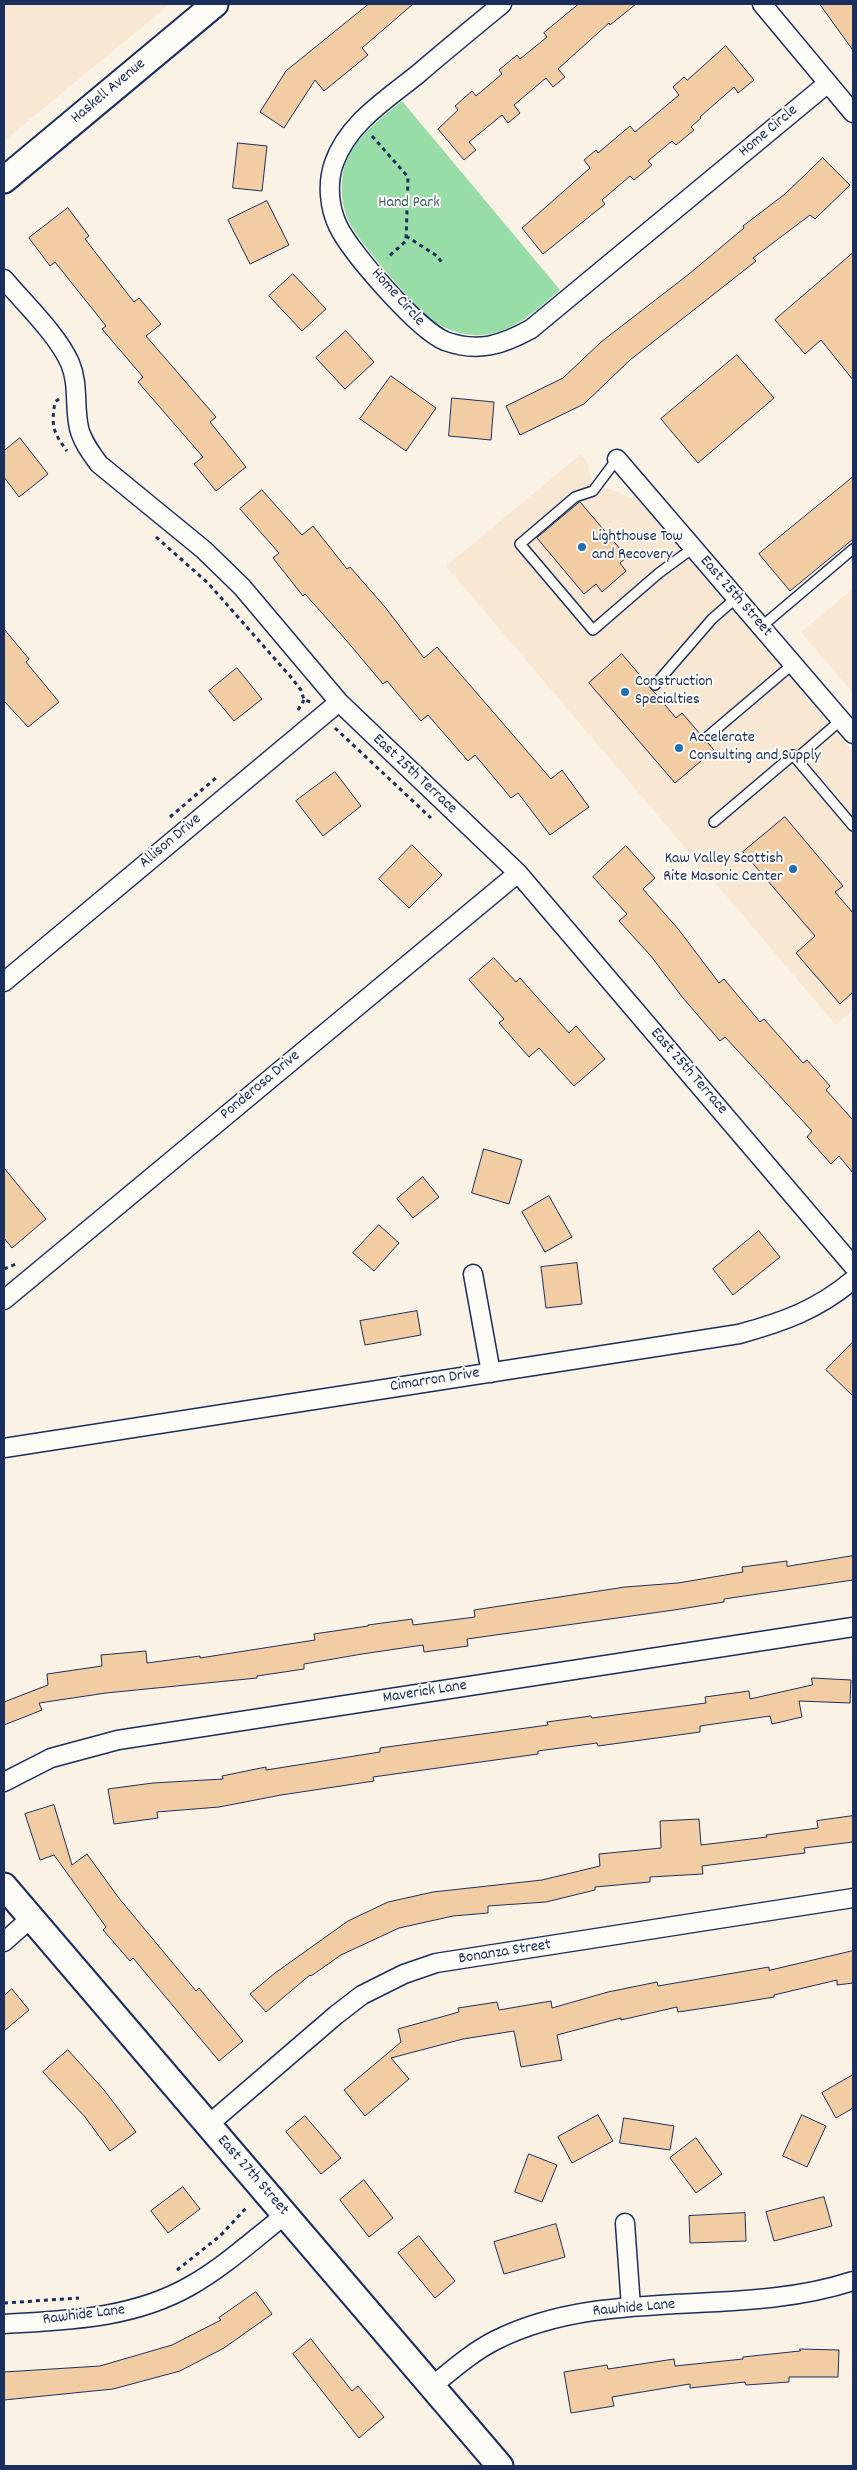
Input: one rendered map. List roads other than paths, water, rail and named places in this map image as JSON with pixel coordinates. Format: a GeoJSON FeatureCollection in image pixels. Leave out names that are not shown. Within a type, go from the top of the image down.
{"type":"FeatureCollection","features":[{"type":"Feature","properties":{"kind":"street","name":"Haskell Avenue"},"geometry":{"type":"LineString","coordinates":[[4,180],[215,4]]}},
{"type":"Feature","properties":{"kind":"street","name":"Home Circle"},"geometry":{"type":"LineString","coordinates":[[502,4],[360,121],[340,149],[331,174],[332,210],[349,244],[416,322],[445,341],[462,346],[483,348],[508,342],[531,329],[828,83]]}},
{"type":"Feature","properties":{"kind":"street"},"geometry":{"type":"LineString","coordinates":[[762,4],[853,113]]}},
{"type":"Feature","properties":{"kind":"street","name":"East 25th Terrace"},"geometry":{"type":"LineString","coordinates":[[4,279],[60,346],[70,364],[76,387],[79,428],[87,448],[99,464],[204,550],[242,587],[339,702],[518,873],[853,1266]]}},
{"type":"Feature","properties":{"kind":"street","name":"East 25th Street"},"geometry":{"type":"LineString","coordinates":[[617,459],[853,734]]}},
{"type":"Feature","properties":{"kind":"street","name":"Allison Drive"},"geometry":{"type":"LineString","coordinates":[[4,982],[339,702]]}},
{"type":"Feature","properties":{"kind":"street","name":"Ponderosa Drive"},"geometry":{"type":"LineString","coordinates":[[4,1300],[518,873]]}},
{"type":"Feature","properties":{"kind":"street"},"geometry":{"type":"LineString","coordinates":[[473,1274],[491,1373]]}},
{"type":"Feature","properties":{"kind":"street","name":"Cimarron Drive"},"geometry":{"type":"LineString","coordinates":[[4,1448],[739,1334],[780,1323],[810,1310],[853,1280]]}},
{"type":"Feature","properties":{"kind":"street","name":"Maverick Lane"},"geometry":{"type":"LineString","coordinates":[[4,1782],[51,1758],[118,1740],[853,1627]]}},
{"type":"Feature","properties":{"kind":"street","name":"East 27th Street"},"geometry":{"type":"LineString","coordinates":[[4,1886],[432,2387],[491,2463]]}},
{"type":"Feature","properties":{"kind":"street","name":"Bonanza Street"},"geometry":{"type":"LineString","coordinates":[[208,2125],[336,2015],[362,1995],[404,1974],[436,1963],[853,1898]]}},
{"type":"Feature","properties":{"kind":"street"},"geometry":{"type":"LineString","coordinates":[[4,1942],[31,1918]]}},
{"type":"Feature","properties":{"kind":"street","name":"Rawhide Lane"},"geometry":{"type":"LineString","coordinates":[[4,2324],[94,2318],[133,2310],[172,2295],[207,2276],[285,2215]]}},
{"type":"Feature","properties":{"kind":"street"},"geometry":{"type":"LineString","coordinates":[[626,2223],[631,2307]]}},
{"type":"Feature","properties":{"kind":"street","name":"Rawhide Lane"},"geometry":{"type":"LineString","coordinates":[[432,2387],[465,2358],[496,2340],[559,2317],[631,2307],[748,2302],[794,2295],[853,2281]]}},
{"type":"Feature","properties":{"kind":"lane"},"geometry":{"type":"LineString","coordinates":[[617,459],[593,491],[575,497],[520,544],[587,623],[593,630],[659,573],[693,548]]}},
{"type":"Feature","properties":{"kind":"lane"},"geometry":{"type":"LineString","coordinates":[[761,627],[853,549]]}},
{"type":"Feature","properties":{"kind":"lane"},"geometry":{"type":"LineString","coordinates":[[655,685],[712,619],[736,598]]}},
{"type":"Feature","properties":{"kind":"lane"},"geometry":{"type":"LineString","coordinates":[[708,736],[793,664]]}},
{"type":"Feature","properties":{"kind":"lane"},"geometry":{"type":"LineString","coordinates":[[796,759],[841,720]]}},
{"type":"Feature","properties":{"kind":"lane"},"geometry":{"type":"LineString","coordinates":[[714,822],[793,755],[853,826]]}},
{"type":"Feature","properties":{"kind":"place","name":"Lighthouse Tow and Recovery"},"geometry":{"type":"Point","coordinates":[582,547]}},
{"type":"Feature","properties":{"kind":"place","name":"Construction Specialties"},"geometry":{"type":"Point","coordinates":[625,692]}},
{"type":"Feature","properties":{"kind":"place","name":"Accelerate Consulting and Supply"},"geometry":{"type":"Point","coordinates":[679,748]}},
{"type":"Feature","properties":{"kind":"place","name":"Kaw Valley Scottish Rite Masonic Center"},"geometry":{"type":"Point","coordinates":[793,869]}},
{"type":"Feature","properties":{"kind":"park label","name":"Hand Park"},"geometry":{"type":"Point","coordinates":[409,204]}}]}
